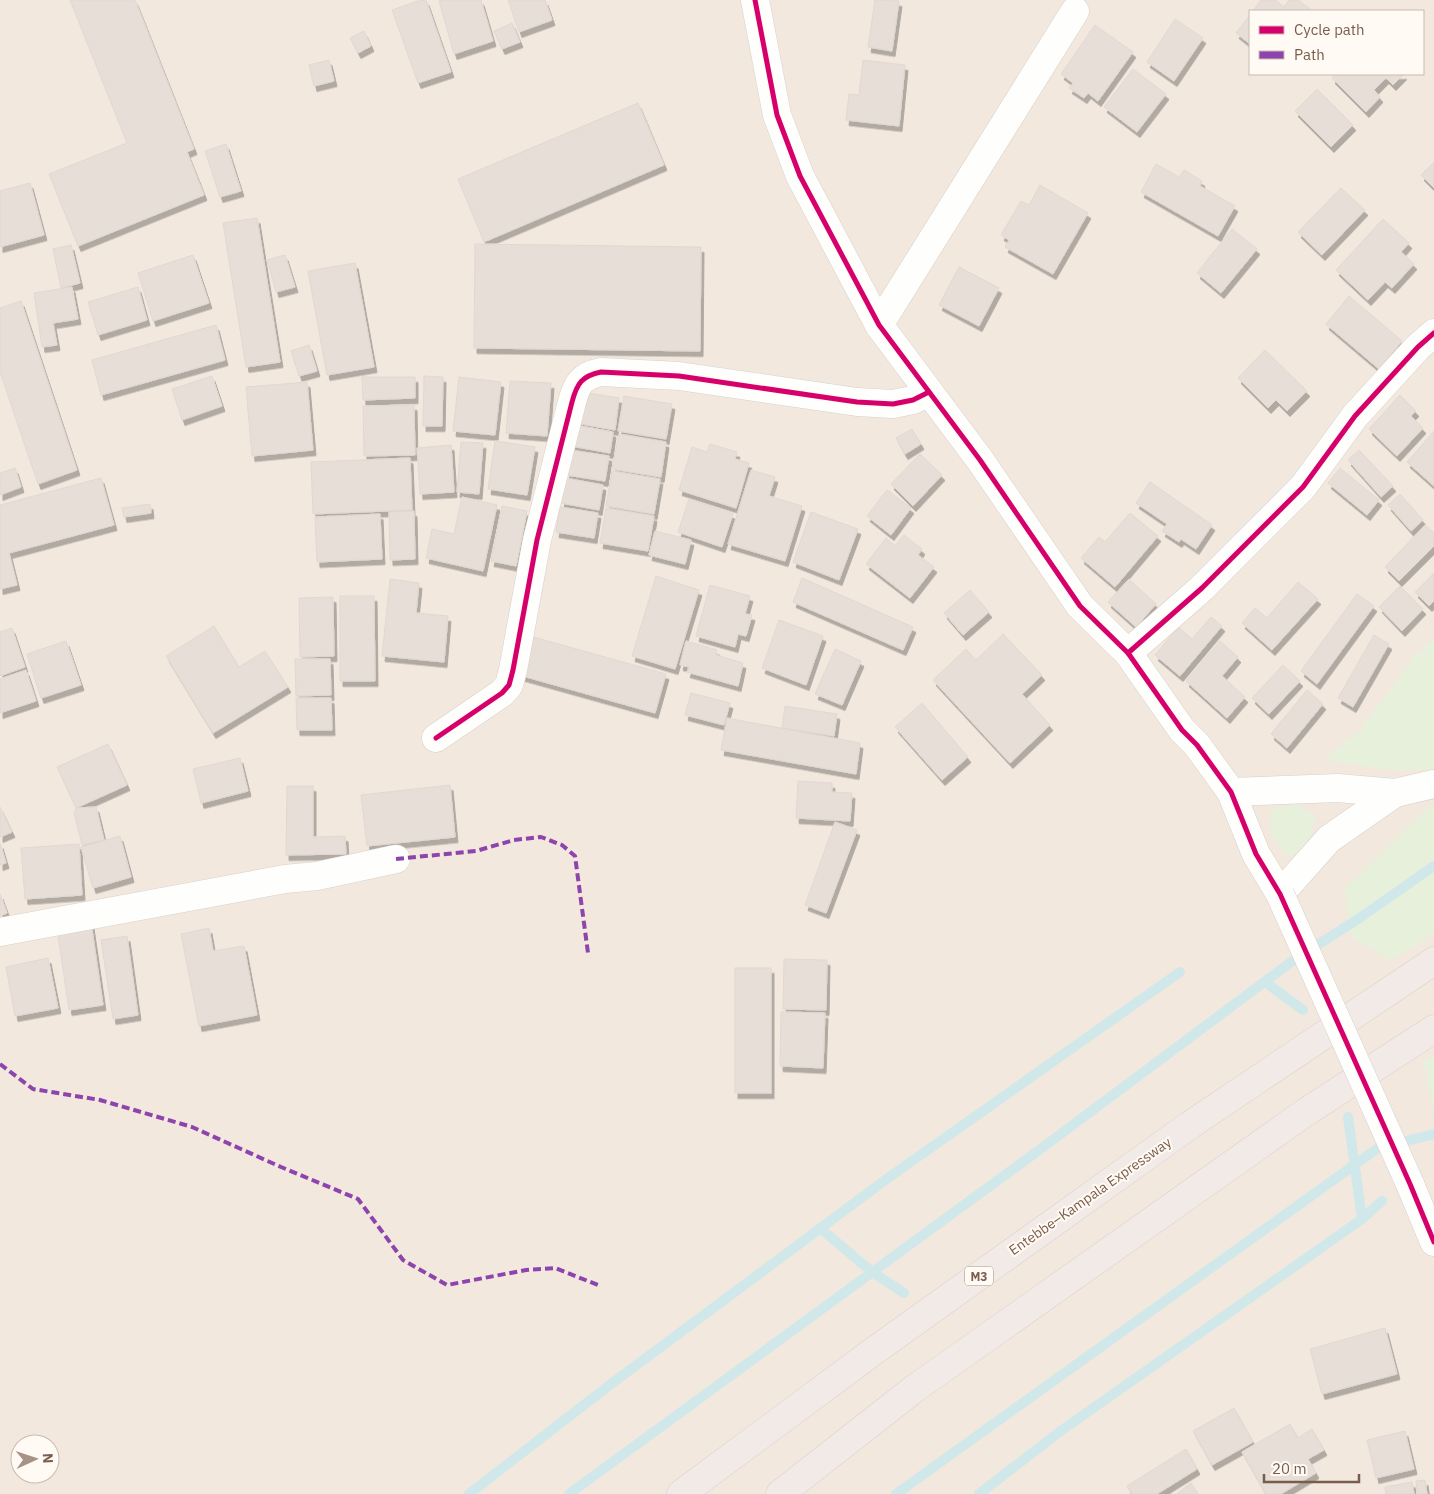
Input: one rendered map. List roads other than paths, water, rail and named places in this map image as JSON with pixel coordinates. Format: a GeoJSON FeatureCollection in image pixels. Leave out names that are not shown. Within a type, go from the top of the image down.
{"type":"FeatureCollection","features":[{"type":"Feature","properties":{"kind":"highway","name":"Entebbe–Kampala Expressway"},"geometry":{"type":"LineString","coordinates":[[681,1494],[878,1348],[1190,1125],[1434,961]]}},
{"type":"Feature","properties":{"kind":"highway"},"geometry":{"type":"LineString","coordinates":[[780,1494],[931,1377],[1306,1112],[1434,1029]]}},
{"type":"Feature","properties":{"kind":"street"},"geometry":{"type":"LineString","coordinates":[[755,0],[776,114],[800,176],[879,325],[980,460],[1080,606],[1128,653],[1182,730],[1197,745],[1231,792],[1256,854],[1280,894],[1410,1184],[1434,1242]]}},
{"type":"Feature","properties":{"kind":"street"},"geometry":{"type":"LineString","coordinates":[[879,325],[1075,12]]}},
{"type":"Feature","properties":{"kind":"street"},"geometry":{"type":"LineString","coordinates":[[1128,653],[1202,588],[1303,487],[1355,416],[1418,347],[1434,333]]}},
{"type":"Feature","properties":{"kind":"street"},"geometry":{"type":"LineString","coordinates":[[436,738],[494,699],[508,685],[513,670],[537,540],[575,389],[582,380],[592,374],[601,372],[679,376],[857,402],[893,404],[913,400],[930,392]]}},
{"type":"Feature","properties":{"kind":"street"},"geometry":{"type":"LineString","coordinates":[[1231,792],[1338,788],[1395,792],[1434,784]]}},
{"type":"Feature","properties":{"kind":"street"},"geometry":{"type":"LineString","coordinates":[[1280,894],[1329,839],[1395,792]]}},
{"type":"Feature","properties":{"kind":"street"},"geometry":{"type":"LineString","coordinates":[[0,932],[285,879],[317,876],[396,859]]}},
{"type":"Feature","properties":{"kind":"waterway"},"geometry":{"type":"LineString","coordinates":[[569,1494],[1046,1145],[1291,962],[1361,917],[1434,866]]}},
{"type":"Feature","properties":{"kind":"waterway"},"geometry":{"type":"LineString","coordinates":[[469,1494],[611,1384],[888,1178],[1180,972]]}},
{"type":"Feature","properties":{"kind":"waterway"},"geometry":{"type":"LineString","coordinates":[[1265,982],[1303,1010]]}},
{"type":"Feature","properties":{"kind":"waterway"},"geometry":{"type":"LineString","coordinates":[[1348,1117],[1362,1219]]}},
{"type":"Feature","properties":{"kind":"waterway"},"geometry":{"type":"LineString","coordinates":[[896,1494],[1378,1148],[1434,1134]]}},
{"type":"Feature","properties":{"kind":"waterway"},"geometry":{"type":"LineString","coordinates":[[979,1494],[1062,1430],[1362,1219],[1382,1201]]}},
{"type":"Feature","properties":{"kind":"waterway"},"geometry":{"type":"LineString","coordinates":[[820,1228],[872,1272],[904,1293]]}}]}
